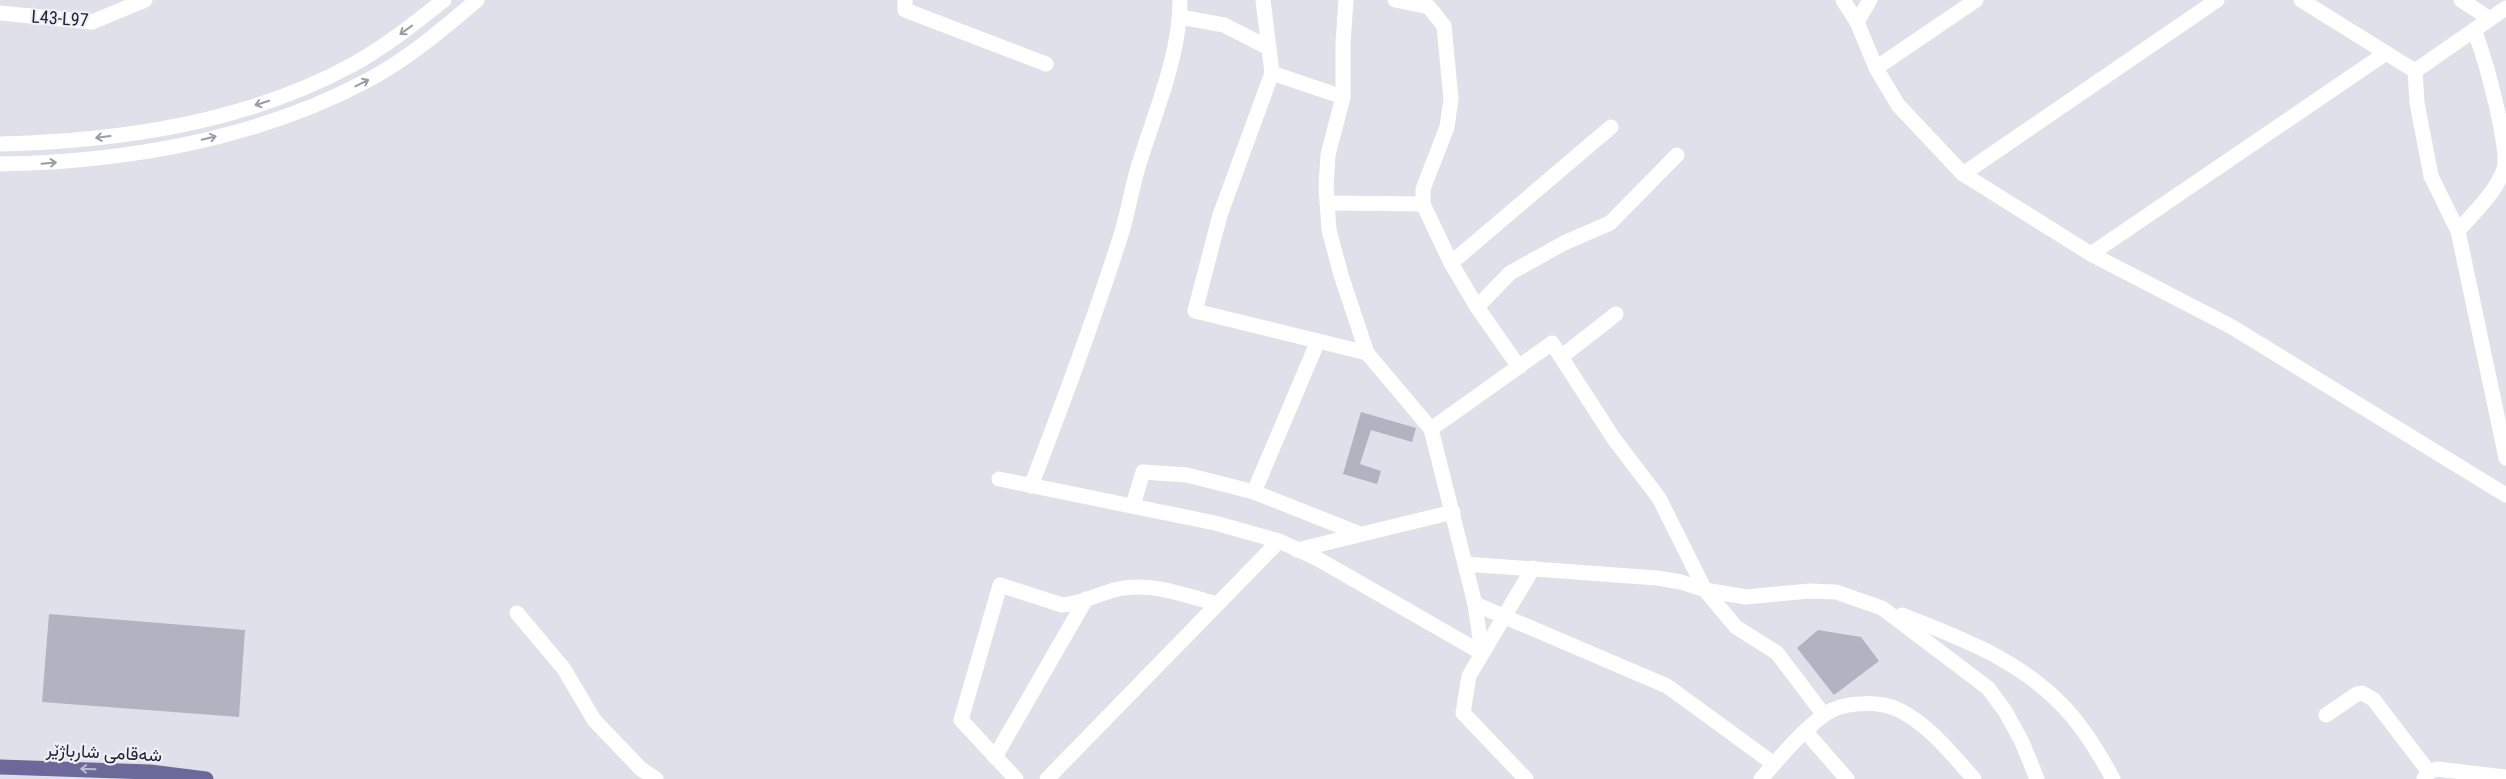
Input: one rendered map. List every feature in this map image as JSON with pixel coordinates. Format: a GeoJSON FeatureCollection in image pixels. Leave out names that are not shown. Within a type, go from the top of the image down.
{"type":"FeatureCollection","features":[{"type":"Feature","properties":{"kind":"main road","name":"شەقامی شارباژێر"},"geometry":{"type":"LineString","coordinates":[[0,767],[150,772],[206,779]]}},
{"type":"Feature","properties":{"kind":"street","name":"L43-L97"},"geometry":{"type":"LineString","coordinates":[[0,13],[92,22],[145,0]]}},
{"type":"Feature","properties":{"kind":"street"},"geometry":{"type":"LineString","coordinates":[[0,144],[87,139],[164,128],[210,118],[284,96],[353,64],[383,46],[444,0]]}},
{"type":"Feature","properties":{"kind":"street"},"geometry":{"type":"LineString","coordinates":[[0,164],[47,163],[140,152],[186,143],[274,119],[316,104],[371,78],[415,50],[477,0]]}},
{"type":"Feature","properties":{"kind":"street"},"geometry":{"type":"LineString","coordinates":[[905,0],[905,10],[1046,64]]}},
{"type":"Feature","properties":{"kind":"street"},"geometry":{"type":"LineString","coordinates":[[1031,486],[1091,330],[1122,232],[1140,160],[1163,95],[1180,16],[1180,0]]}},
{"type":"Feature","properties":{"kind":"street"},"geometry":{"type":"LineString","coordinates":[[1263,0],[1272,73],[1220,215],[1195,311],[1367,353]]}},
{"type":"Feature","properties":{"kind":"street"},"geometry":{"type":"LineString","coordinates":[[1346,0],[1343,43],[1343,97],[1328,155],[1327,203],[1329,230],[1367,353],[1431,429],[1475,604],[1482,653]]}},
{"type":"Feature","properties":{"kind":"street"},"geometry":{"type":"LineString","coordinates":[[1395,0],[1429,7],[1444,26],[1451,99],[1447,127],[1423,189],[1423,204],[1451,263],[1477,306],[1519,367]]}},
{"type":"Feature","properties":{"kind":"street"},"geometry":{"type":"LineString","coordinates":[[1843,0],[1857,22],[1876,68],[1898,105],[1963,174],[2091,254],[2232,327],[2506,495]]}},
{"type":"Feature","properties":{"kind":"street"},"geometry":{"type":"LineString","coordinates":[[1857,22],[1870,0]]}},
{"type":"Feature","properties":{"kind":"street"},"geometry":{"type":"LineString","coordinates":[[1876,68],[1975,0]]}},
{"type":"Feature","properties":{"kind":"street"},"geometry":{"type":"LineString","coordinates":[[1963,174],[2217,0]]}},
{"type":"Feature","properties":{"kind":"street"},"geometry":{"type":"LineString","coordinates":[[2301,0],[2416,71]]}},
{"type":"Feature","properties":{"kind":"street"},"geometry":{"type":"LineString","coordinates":[[2461,0],[2490,19]]}},
{"type":"Feature","properties":{"kind":"street"},"geometry":{"type":"LineString","coordinates":[[2416,71],[2506,8]]}},
{"type":"Feature","properties":{"kind":"street"},"geometry":{"type":"LineString","coordinates":[[1180,16],[1224,25],[1270,48]]}},
{"type":"Feature","properties":{"kind":"street"},"geometry":{"type":"LineString","coordinates":[[2458,231],[2497,184],[2505,164],[2504,127],[2486,59],[2474,30]]}},
{"type":"Feature","properties":{"kind":"street"},"geometry":{"type":"LineString","coordinates":[[2091,254],[2386,53]]}},
{"type":"Feature","properties":{"kind":"street"},"geometry":{"type":"LineString","coordinates":[[2416,71],[2417,103],[2431,176],[2458,231],[2506,458]]}},
{"type":"Feature","properties":{"kind":"street"},"geometry":{"type":"LineString","coordinates":[[1272,73],[1343,97]]}},
{"type":"Feature","properties":{"kind":"street"},"geometry":{"type":"LineString","coordinates":[[1451,263],[1611,127]]}},
{"type":"Feature","properties":{"kind":"street"},"geometry":{"type":"LineString","coordinates":[[1477,306],[1510,273],[1564,243],[1610,223],[1677,155]]}},
{"type":"Feature","properties":{"kind":"street"},"geometry":{"type":"LineString","coordinates":[[1327,203],[1423,204]]}},
{"type":"Feature","properties":{"kind":"street"},"geometry":{"type":"LineString","coordinates":[[1561,357],[1616,314]]}},
{"type":"Feature","properties":{"kind":"street"},"geometry":{"type":"LineString","coordinates":[[1254,492],[1318,341]]}},
{"type":"Feature","properties":{"kind":"street"},"geometry":{"type":"LineString","coordinates":[[1431,429],[1552,344],[1614,439],[1659,498],[1704,590],[1736,627],[1777,653],[1824,716]]}},
{"type":"Feature","properties":{"kind":"street"},"geometry":{"type":"LineString","coordinates":[[1133,505],[1143,472],[1188,475],[1254,492],[1360,534]]}},
{"type":"Feature","properties":{"kind":"street"},"geometry":{"type":"LineString","coordinates":[[999,479],[1215,523],[1279,541],[1482,653]]}},
{"type":"Feature","properties":{"kind":"street"},"geometry":{"type":"LineString","coordinates":[[1297,550],[1453,512]]}},
{"type":"Feature","properties":{"kind":"street"},"geometry":{"type":"LineString","coordinates":[[1046,779],[1279,541]]}},
{"type":"Feature","properties":{"kind":"street"},"geometry":{"type":"LineString","coordinates":[[1465,564],[1657,578],[1704,590],[1746,597],[1809,591],[1836,592],[1968,640],[2022,672],[2063,706],[2083,729],[2114,779]]}},
{"type":"Feature","properties":{"kind":"street"},"geometry":{"type":"LineString","coordinates":[[1526,779],[1463,713],[1469,676],[1533,568]]}},
{"type":"Feature","properties":{"kind":"street"},"geometry":{"type":"LineString","coordinates":[[1016,779],[961,720],[1000,585],[1062,604],[1071,604],[1106,592],[1139,586],[1170,591],[1217,604]]}},
{"type":"Feature","properties":{"kind":"street"},"geometry":{"type":"LineString","coordinates":[[995,757],[1086,599]]}},
{"type":"Feature","properties":{"kind":"street"},"geometry":{"type":"LineString","coordinates":[[1475,604],[1667,686],[1774,764]]}},
{"type":"Feature","properties":{"kind":"street"},"geometry":{"type":"LineString","coordinates":[[1882,608],[1988,688],[2005,711],[2022,742],[2037,779]]}},
{"type":"Feature","properties":{"kind":"street"},"geometry":{"type":"LineString","coordinates":[[518,613],[564,670],[594,720],[641,768],[656,779]]}},
{"type":"Feature","properties":{"kind":"street"},"geometry":{"type":"LineString","coordinates":[[2326,715],[2357,694],[2362,693],[2373,699],[2426,775],[2437,769],[2506,777]]}},
{"type":"Feature","properties":{"kind":"street"},"geometry":{"type":"LineString","coordinates":[[1761,779],[1806,732],[1833,710],[1859,704],[1879,704],[1898,709],[1931,734],[1974,779]]}},
{"type":"Feature","properties":{"kind":"street"},"geometry":{"type":"LineString","coordinates":[[1806,732],[1847,779]]}},
{"type":"Feature","properties":{"kind":"building"},"geometry":{"type":"Polygon","coordinates":[[[1361,412],[1416,428],[1412,442],[1371,430],[1360,464],[1381,471],[1377,484],[1343,474],[1361,412]]]}},
{"type":"Feature","properties":{"kind":"building"},"geometry":{"type":"Polygon","coordinates":[[[49,614],[245,630],[239,717],[42,702],[49,614]]]}},
{"type":"Feature","properties":{"kind":"building"},"geometry":{"type":"Polygon","coordinates":[[[1818,630],[1861,637],[1879,661],[1834,695],[1797,648],[1818,630]]]}}]}
